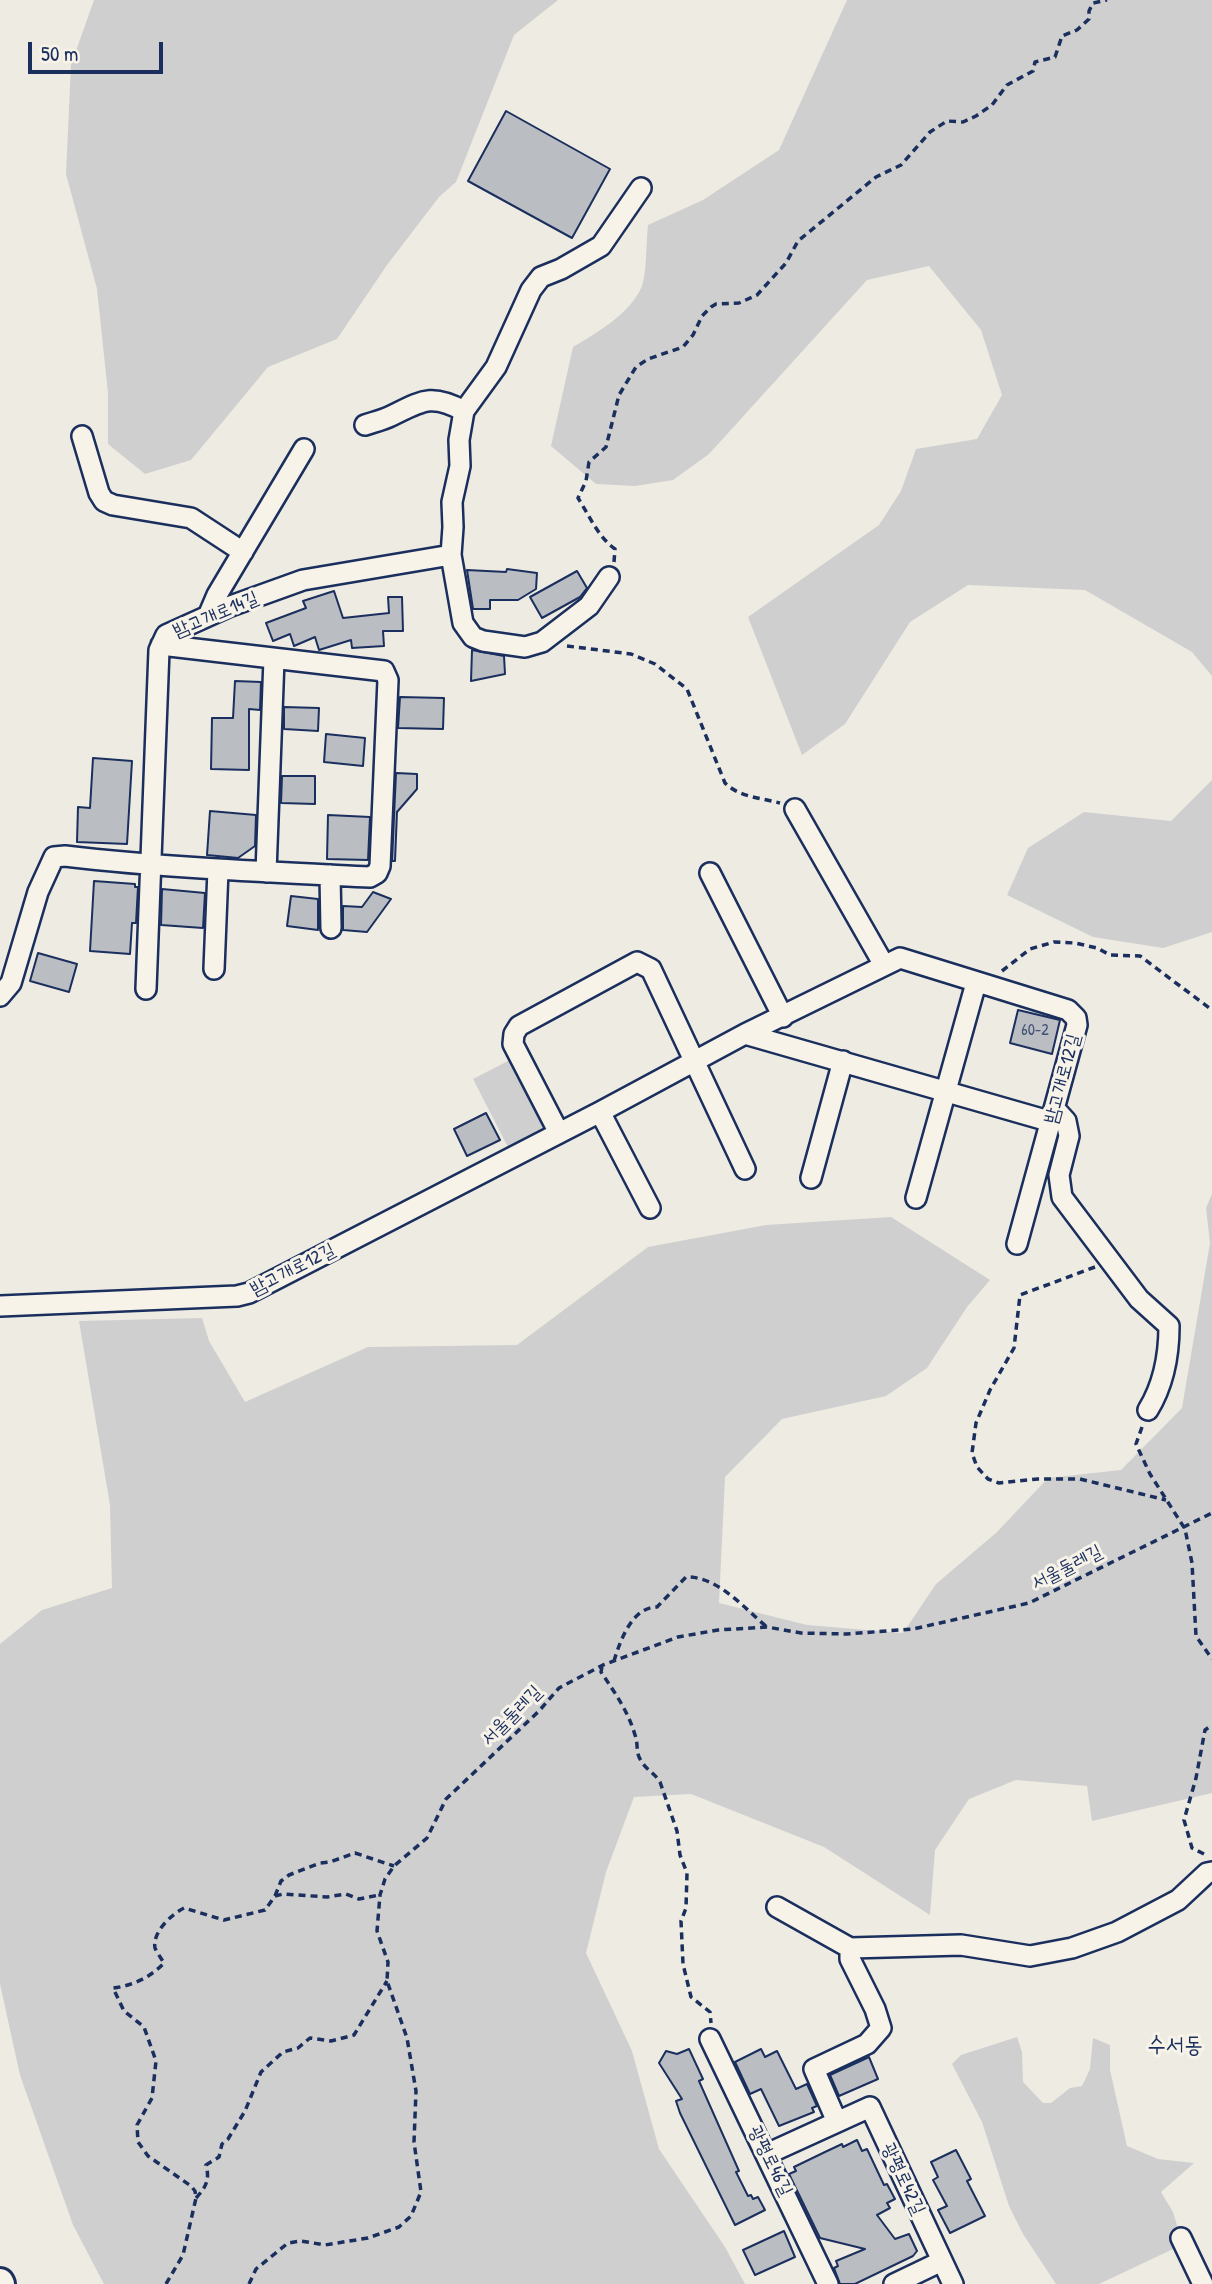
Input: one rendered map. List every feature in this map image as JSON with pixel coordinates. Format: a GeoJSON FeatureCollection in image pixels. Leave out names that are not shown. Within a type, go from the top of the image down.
{"type":"FeatureCollection","features":[{"type":"Feature","properties":{"kind":"street"},"geometry":{"type":"LineString","coordinates":[[609,577],[589,606],[542,642],[525,648],[472,637],[463,622],[451,555],[452,502],[460,466],[464,411],[496,367],[531,290],[541,277],[601,246],[641,188]]}},
{"type":"Feature","properties":{"kind":"street"},"geometry":{"type":"LineString","coordinates":[[365,425],[388,418],[419,401],[432,399],[464,411]]}},
{"type":"Feature","properties":{"kind":"street"},"geometry":{"type":"LineString","coordinates":[[82,436],[99,494],[104,501],[113,505],[191,518],[243,552]]}},
{"type":"Feature","properties":{"kind":"street"},"geometry":{"type":"LineString","coordinates":[[208,616],[217,595],[304,449]]}},
{"type":"Feature","properties":{"kind":"street","name":"밤고개로14길"},"geometry":{"type":"LineString","coordinates":[[146,989],[161,645],[166,635],[303,580],[451,555]]}},
{"type":"Feature","properties":{"kind":"street"},"geometry":{"type":"LineString","coordinates":[[0,996],[11,983],[38,892],[54,857],[218,870],[370,877],[377,873],[380,866],[388,680],[384,671],[161,645]]}},
{"type":"Feature","properties":{"kind":"street"},"geometry":{"type":"LineString","coordinates":[[266,872],[274,659]]}},
{"type":"Feature","properties":{"kind":"street"},"geometry":{"type":"LineString","coordinates":[[795,809],[884,965]]}},
{"type":"Feature","properties":{"kind":"street"},"geometry":{"type":"LineString","coordinates":[[214,969],[218,870]]}},
{"type":"Feature","properties":{"kind":"street"},"geometry":{"type":"LineString","coordinates":[[710,873],[783,1017]]}},
{"type":"Feature","properties":{"kind":"street"},"geometry":{"type":"LineString","coordinates":[[330,875],[331,928]]}},
{"type":"Feature","properties":{"kind":"street","name":"밤고개로12길"},"geometry":{"type":"LineString","coordinates":[[0,1306],[237,1296],[249,1293],[745,1034],[900,958],[1068,1010],[1076,1018],[1077,1025],[1017,1244]]}},
{"type":"Feature","properties":{"kind":"street"},"geometry":{"type":"LineString","coordinates":[[559,1133],[513,1044],[514,1034],[519,1026],[637,962],[652,969],[745,1169]]}},
{"type":"Feature","properties":{"kind":"street"},"geometry":{"type":"LineString","coordinates":[[916,1198],[980,984]]}},
{"type":"Feature","properties":{"kind":"street"},"geometry":{"type":"LineString","coordinates":[[745,1034],[843,1060],[946,1092],[1053,1115],[1066,1121],[1069,1136],[1059,1175],[1062,1197],[1139,1299],[1169,1326],[1169,1349],[1159,1391],[1149,1410]]}},
{"type":"Feature","properties":{"kind":"street"},"geometry":{"type":"LineString","coordinates":[[811,1178],[843,1060]]}},
{"type":"Feature","properties":{"kind":"street"},"geometry":{"type":"LineString","coordinates":[[600,1112],[650,1208]]}},
{"type":"Feature","properties":{"kind":"street"},"geometry":{"type":"LineString","coordinates":[[778,1907],[850,1948],[961,1945],[1030,1956],[1072,1948],[1117,1932],[1178,1900],[1207,1873],[1212,1872]]}},
{"type":"Feature","properties":{"kind":"street"},"geometry":{"type":"LineString","coordinates":[[836,2122],[814,2069],[867,2044],[881,2028],[875,2008],[850,1959],[850,1948]]}},
{"type":"Feature","properties":{"kind":"street","name":"광평로46길"},"geometry":{"type":"LineString","coordinates":[[710,2039],[828,2284]]}},
{"type":"Feature","properties":{"kind":"street","name":"광평로42길"},"geometry":{"type":"LineString","coordinates":[[767,2154],[870,2107],[953,2284]]}},
{"type":"Feature","properties":{"kind":"street"},"geometry":{"type":"LineString","coordinates":[[1181,2238],[1203,2284]]}},
{"type":"Feature","properties":{"kind":"street"},"geometry":{"type":"LineString","coordinates":[[894,2284],[942,2261]]}},
{"type":"Feature","properties":{"kind":"path"},"geometry":{"type":"LineString","coordinates":[[609,577],[615,549],[605,542],[578,498],[586,481],[589,462],[606,447],[620,395],[636,367],[648,359],[683,347],[693,335],[702,316],[716,304],[739,303],[757,295],[786,263],[798,241],[876,177],[901,165],[930,132],[947,121],[963,122],[976,116],[992,105],[1007,85],[1033,71],[1035,62],[1055,57],[1062,36],[1077,30],[1089,19],[1093,4],[1107,0]]}},
{"type":"Feature","properties":{"kind":"path"},"geometry":{"type":"LineString","coordinates":[[542,642],[631,654],[655,664],[691,694],[725,783],[741,794],[786,804],[795,809]]}},
{"type":"Feature","properties":{"kind":"path"},"geometry":{"type":"LineString","coordinates":[[980,984],[1030,949],[1054,942],[1075,943],[1097,948],[1110,955],[1140,956],[1212,1010]]}},
{"type":"Feature","properties":{"kind":"path"},"geometry":{"type":"LineString","coordinates":[[1110,1261],[1020,1295],[1014,1348],[990,1390],[976,1423],[972,1453],[977,1467],[988,1479],[999,1483],[1080,1479],[1166,1500]]}},
{"type":"Feature","properties":{"kind":"path"},"geometry":{"type":"LineString","coordinates":[[1149,1410],[1136,1444],[1150,1474],[1185,1529],[1192,1563],[1196,1636],[1212,1659]]}},
{"type":"Feature","properties":{"kind":"path","name":"서울둘레길"},"geometry":{"type":"LineString","coordinates":[[249,2284],[256,2269],[288,2244],[301,2241],[325,2245],[368,2238],[399,2227],[411,2216],[421,2192],[414,2142],[416,2091],[407,2038],[387,1981],[388,1962],[377,1931],[380,1895],[385,1879],[394,1866],[427,1838],[446,1799],[539,1711],[559,1688],[603,1665],[678,1637],[719,1630],[767,1628],[801,1633],[846,1634],[913,1629],[1029,1603],[1212,1513]]}},
{"type":"Feature","properties":{"kind":"path"},"geometry":{"type":"LineString","coordinates":[[614,1661],[620,1641],[635,1617],[648,1607],[657,1607],[686,1577],[696,1577],[719,1588],[738,1601],[767,1628]]}},
{"type":"Feature","properties":{"kind":"path"},"geometry":{"type":"LineString","coordinates":[[603,1665],[601,1672],[625,1708],[637,1739],[639,1757],[649,1773],[660,1782],[667,1809],[677,1830],[680,1855],[688,1880],[686,1908],[681,1922],[683,1964],[691,1997],[710,2012],[710,2039]]}},
{"type":"Feature","properties":{"kind":"path"},"geometry":{"type":"LineString","coordinates":[[1212,1725],[1205,1730],[1184,1820],[1192,1848],[1212,1858]]}},
{"type":"Feature","properties":{"kind":"path"},"geometry":{"type":"LineString","coordinates":[[166,2284],[183,2255],[196,2198],[195,2191],[148,2156],[138,2142],[137,2125],[152,2098],[156,2061],[145,2027],[124,2011],[113,1988],[128,1986],[164,1963],[155,1949],[157,1935],[175,1912],[184,1908],[224,1920],[265,1909],[275,1896],[281,1881],[289,1875],[355,1853],[394,1866]]}},
{"type":"Feature","properties":{"kind":"path"},"geometry":{"type":"LineString","coordinates":[[275,1896],[283,1894],[327,1897],[346,1894],[359,1899],[380,1895]]}},
{"type":"Feature","properties":{"kind":"path"},"geometry":{"type":"LineString","coordinates":[[196,2198],[207,2184],[209,2177],[206,2165],[219,2157],[222,2144],[245,2111],[261,2072],[283,2052],[299,2048],[310,2038],[331,2041],[355,2035],[387,1981]]}},
{"type":"Feature","properties":{"kind":"shaded area"},"geometry":{"type":"Polygon","coordinates":[[[94,0],[558,0],[514,35],[456,182],[439,197],[387,265],[337,339],[268,367],[191,460],[145,474],[108,444],[108,393],[97,289],[66,174],[71,65],[94,0]]]}},
{"type":"Feature","properties":{"kind":"shaded area"},"geometry":{"type":"Polygon","coordinates":[[[847,0],[1212,0],[1212,676],[1192,652],[1085,590],[968,585],[910,622],[845,724],[802,755],[748,617],[879,525],[901,491],[916,449],[977,439],[1002,395],[981,330],[929,266],[867,280],[709,454],[673,480],[635,486],[596,484],[551,446],[573,347],[621,314],[637,296],[644,280],[648,225],[703,200],[779,150],[847,0]]]}},
{"type":"Feature","properties":{"kind":"shaded area"},"geometry":{"type":"Polygon","coordinates":[[[1212,780],[1212,932],[1163,948],[1093,937],[1007,895],[1028,848],[1084,812],[1171,821],[1212,780]]]}},
{"type":"Feature","properties":{"kind":"shaded area"},"geometry":{"type":"Polygon","coordinates":[[[510,1060],[547,1133],[510,1151],[473,1079],[510,1060]]]}},
{"type":"Feature","properties":{"kind":"shaded area"},"geometry":{"type":"Polygon","coordinates":[[[1212,1194],[1212,1793],[1092,1821],[1087,1786],[1016,1780],[969,1799],[935,1850],[930,1915],[824,1847],[691,1794],[634,1797],[606,1872],[586,1953],[632,2051],[659,2149],[725,2247],[745,2284],[104,2284],[73,2225],[20,2075],[0,1984],[0,1644],[42,1610],[112,1588],[110,1505],[79,1321],[202,1318],[209,1341],[245,1402],[368,1347],[517,1345],[648,1247],[766,1225],[891,1217],[990,1280],[967,1307],[927,1368],[886,1396],[782,1419],[725,1477],[719,1603],[807,1625],[903,1633],[936,1584],[997,1532],[1048,1478],[1121,1470],[1182,1408],[1210,1243],[1206,1208],[1212,1194]]]}},
{"type":"Feature","properties":{"kind":"shaded area"},"geometry":{"type":"Polygon","coordinates":[[[1017,2037],[1022,2052],[1023,2082],[1043,2103],[1051,2103],[1070,2088],[1082,2086],[1090,2069],[1093,2038],[1110,2045],[1110,2070],[1127,2146],[1158,2159],[1194,2163],[1161,2192],[1173,2212],[1182,2242],[1173,2249],[1099,2284],[1056,2284],[1023,2234],[1009,2206],[982,2122],[952,2064],[961,2055],[1017,2037]]]}},
{"type":"Feature","properties":{"kind":"building"},"geometry":{"type":"Polygon","coordinates":[[[506,111],[610,169],[572,238],[468,181],[506,111]]]}},
{"type":"Feature","properties":{"kind":"building"},"geometry":{"type":"Polygon","coordinates":[[[507,569],[537,573],[536,589],[518,600],[490,600],[490,609],[473,609],[467,570],[506,572],[507,569]]]}},
{"type":"Feature","properties":{"kind":"building"},"geometry":{"type":"Polygon","coordinates":[[[577,571],[587,588],[580,597],[542,618],[530,597],[577,571]]]}},
{"type":"Feature","properties":{"kind":"building"},"geometry":{"type":"Polygon","coordinates":[[[334,591],[343,618],[389,613],[388,597],[402,597],[403,631],[383,631],[384,646],[352,648],[351,640],[319,650],[315,637],[294,646],[290,634],[273,641],[266,623],[306,608],[303,601],[334,591]]]}},
{"type":"Feature","properties":{"kind":"building"},"geometry":{"type":"Polygon","coordinates":[[[472,650],[504,656],[505,674],[471,681],[472,650]]]}},
{"type":"Feature","properties":{"kind":"building"},"geometry":{"type":"Polygon","coordinates":[[[235,681],[261,682],[260,710],[249,709],[249,770],[211,769],[212,718],[233,718],[235,681]]]}},
{"type":"Feature","properties":{"kind":"building"},"geometry":{"type":"Polygon","coordinates":[[[400,697],[444,698],[443,729],[398,728],[400,697]]]}},
{"type":"Feature","properties":{"kind":"building"},"geometry":{"type":"Polygon","coordinates":[[[284,707],[319,708],[318,731],[284,729],[284,707]]]}},
{"type":"Feature","properties":{"kind":"building"},"geometry":{"type":"Polygon","coordinates":[[[326,734],[365,738],[363,766],[324,762],[326,734]]]}},
{"type":"Feature","properties":{"kind":"building"},"geometry":{"type":"Polygon","coordinates":[[[93,758],[132,761],[127,844],[77,842],[78,807],[90,808],[93,758]]]}},
{"type":"Feature","properties":{"kind":"building"},"geometry":{"type":"Polygon","coordinates":[[[396,773],[417,774],[417,789],[397,812],[395,861],[392,861],[396,773]]]}},
{"type":"Feature","properties":{"kind":"building"},"geometry":{"type":"Polygon","coordinates":[[[282,776],[315,776],[315,804],[281,803],[282,776]]]}},
{"type":"Feature","properties":{"kind":"building"},"geometry":{"type":"Polygon","coordinates":[[[210,811],[256,815],[255,846],[238,858],[207,855],[210,811]]]}},
{"type":"Feature","properties":{"kind":"building"},"geometry":{"type":"Polygon","coordinates":[[[328,815],[370,817],[368,860],[327,859],[328,815]]]}},
{"type":"Feature","properties":{"kind":"building"},"geometry":{"type":"Polygon","coordinates":[[[94,881],[135,884],[135,887],[138,887],[136,923],[132,923],[130,954],[90,951],[94,881]]]}},
{"type":"Feature","properties":{"kind":"building"},"geometry":{"type":"Polygon","coordinates":[[[162,889],[205,893],[203,928],[161,925],[162,889]]]}},
{"type":"Feature","properties":{"kind":"building"},"geometry":{"type":"Polygon","coordinates":[[[373,892],[391,899],[367,932],[343,930],[343,906],[362,907],[373,892]]]}},
{"type":"Feature","properties":{"kind":"building"},"geometry":{"type":"Polygon","coordinates":[[[291,896],[318,899],[318,930],[287,926],[291,896]]]}},
{"type":"Feature","properties":{"kind":"building"},"geometry":{"type":"Polygon","coordinates":[[[38,953],[77,964],[69,992],[30,981],[38,953]]]}},
{"type":"Feature","properties":{"kind":"building"},"geometry":{"type":"Polygon","coordinates":[[[1018,1010],[1060,1020],[1052,1054],[1010,1043],[1018,1010]]]}},
{"type":"Feature","properties":{"kind":"building"},"geometry":{"type":"Polygon","coordinates":[[[486,1113],[500,1140],[467,1156],[454,1129],[486,1113]]]}},
{"type":"Feature","properties":{"kind":"building"},"geometry":{"type":"Polygon","coordinates":[[[689,2049],[703,2079],[699,2081],[739,2171],[736,2172],[748,2196],[751,2195],[753,2199],[758,2197],[765,2210],[735,2225],[680,2113],[676,2101],[682,2099],[659,2063],[666,2051],[677,2054],[689,2049]]]}},
{"type":"Feature","properties":{"kind":"building"},"geometry":{"type":"Polygon","coordinates":[[[761,2049],[765,2057],[777,2051],[796,2089],[807,2084],[817,2106],[812,2108],[814,2112],[779,2126],[761,2089],[750,2094],[735,2062],[761,2049]]]}},
{"type":"Feature","properties":{"kind":"building"},"geometry":{"type":"Polygon","coordinates":[[[869,2057],[878,2079],[839,2096],[830,2075],[869,2057]]]}},
{"type":"Feature","properties":{"kind":"building"},"geometry":{"type":"Polygon","coordinates":[[[857,2140],[862,2151],[867,2149],[884,2185],[887,2184],[895,2199],[887,2203],[890,2208],[877,2215],[895,2239],[909,2234],[917,2251],[913,2256],[855,2284],[840,2284],[834,2268],[838,2266],[836,2261],[865,2249],[820,2238],[789,2174],[796,2171],[794,2167],[842,2144],[843,2147],[857,2140]]]}},
{"type":"Feature","properties":{"kind":"building"},"geometry":{"type":"Polygon","coordinates":[[[956,2150],[971,2179],[967,2181],[985,2216],[950,2233],[938,2210],[947,2206],[933,2180],[938,2177],[931,2162],[956,2150]]]}},
{"type":"Feature","properties":{"kind":"building"},"geometry":{"type":"Polygon","coordinates":[[[784,2231],[795,2257],[755,2275],[743,2250],[784,2231]]]}},
{"type":"Feature","properties":{"kind":"district","name":"수서동"},"geometry":{"type":"Point","coordinates":[1175,2046]}}]}
